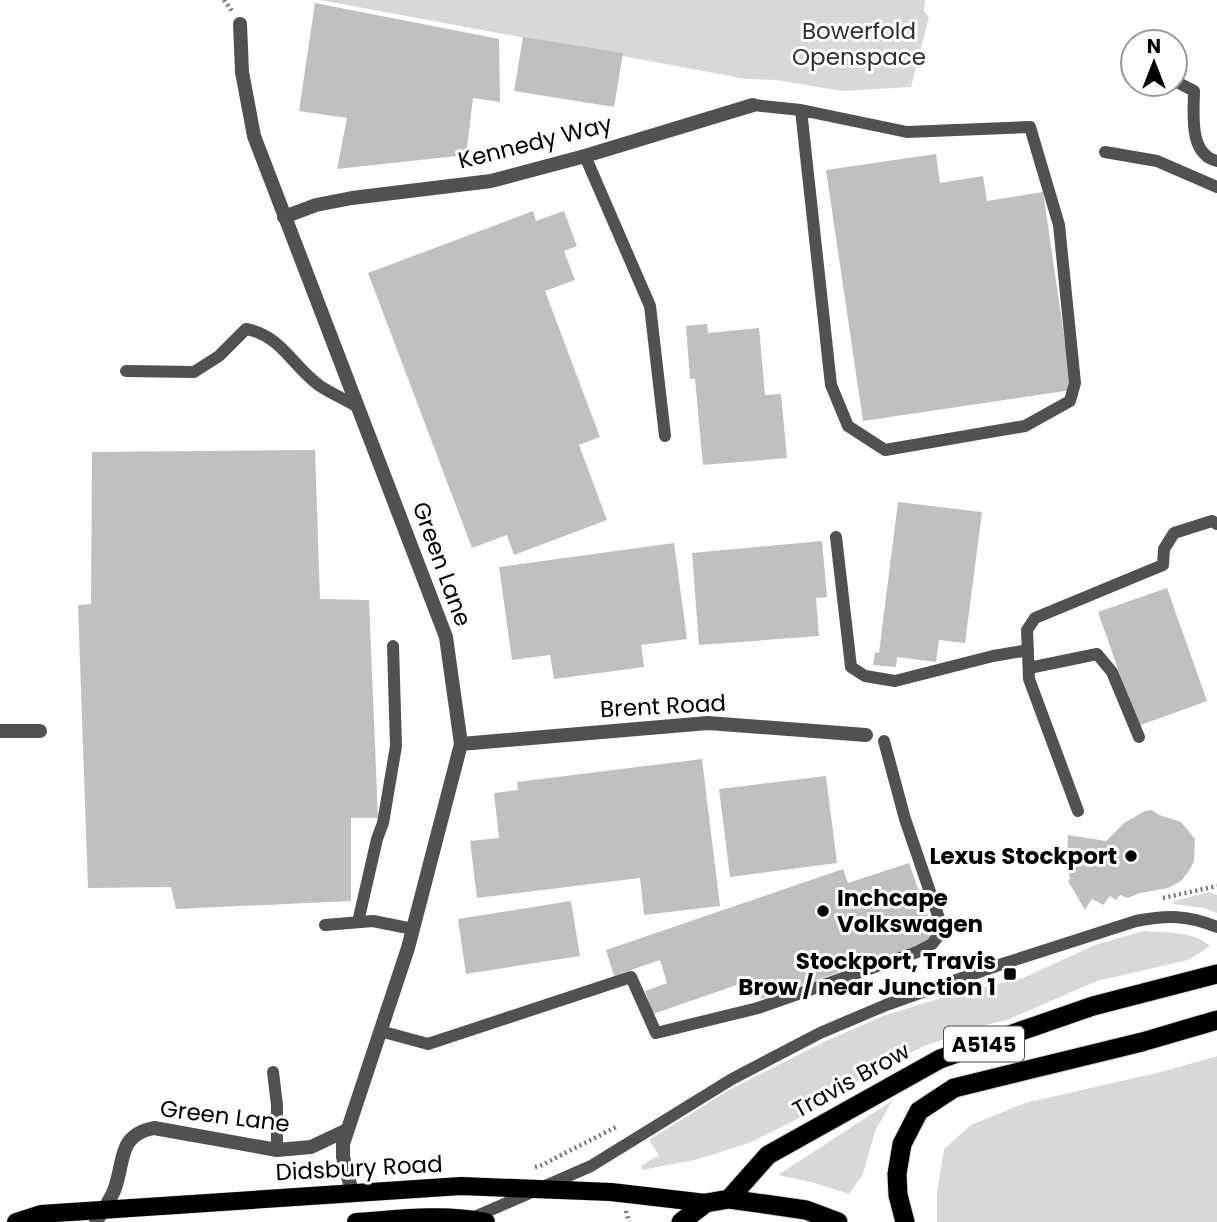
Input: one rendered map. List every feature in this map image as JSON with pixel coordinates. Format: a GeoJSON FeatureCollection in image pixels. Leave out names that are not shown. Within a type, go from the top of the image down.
{"type":"FeatureCollection","features":[{"type":"Feature","properties":{"kind":"highway","name":"Travis Brow"},"geometry":{"type":"LineString","coordinates":[[729,1199],[768,1156],[940,1059],[1093,1006],[1217,974]]}},
{"type":"Feature","properties":{"kind":"highway","name":"A5145"},"geometry":{"type":"LineString","coordinates":[[905,1222],[898,1195],[897,1174],[902,1144],[919,1111],[954,1088],[1142,1042],[1217,1020]]}},
{"type":"Feature","properties":{"kind":"highway"},"geometry":{"type":"LineString","coordinates":[[681,1222],[706,1203],[729,1199],[806,1210],[838,1222]]}},
{"type":"Feature","properties":{"kind":"main road","name":"Didsbury Road"},"geometry":{"type":"LineString","coordinates":[[16,1222],[41,1214],[100,1216],[352,1192],[461,1186],[611,1192],[706,1203]]}},
{"type":"Feature","properties":{"kind":"main road"},"geometry":{"type":"LineString","coordinates":[[356,1222],[430,1217],[478,1220]]}},
{"type":"Feature","properties":{"kind":"street","name":"Green Lane"},"geometry":{"type":"LineString","coordinates":[[240,24],[242,72],[258,148],[446,637],[461,744],[413,929],[343,1144],[343,1157],[352,1192]]}},
{"type":"Feature","properties":{"kind":"street","name":"Kennedy Way"},"geometry":{"type":"LineString","coordinates":[[284,217],[316,205],[352,198],[491,181],[585,156],[753,104]]}},
{"type":"Feature","properties":{"kind":"street","name":"Brent Road"},"geometry":{"type":"LineString","coordinates":[[461,744],[708,723],[866,735]]}},
{"type":"Feature","properties":{"kind":"street"},"geometry":{"type":"LineString","coordinates":[[0,731],[40,731]]}},
{"type":"Feature","properties":{"kind":"street","name":"Green Lane"},"geometry":{"type":"LineString","coordinates":[[100,1216],[115,1190],[125,1147],[130,1137],[142,1130],[154,1128],[277,1150],[311,1147],[348,1130]]}},
{"type":"Feature","properties":{"kind":"lane"},"geometry":{"type":"LineString","coordinates":[[1189,88],[1194,91],[1193,123],[1199,146],[1217,161]]}},
{"type":"Feature","properties":{"kind":"lane"},"geometry":{"type":"LineString","coordinates":[[753,104],[801,110],[907,132],[1030,127],[1059,225],[1075,383],[1070,401],[1026,426],[885,450],[849,426],[831,384],[801,110]]}},
{"type":"Feature","properties":{"kind":"lane"},"geometry":{"type":"LineString","coordinates":[[1104,152],[1157,161],[1217,187]]}},
{"type":"Feature","properties":{"kind":"lane"},"geometry":{"type":"LineString","coordinates":[[585,156],[650,306],[665,436]]}},
{"type":"Feature","properties":{"kind":"lane"},"geometry":{"type":"LineString","coordinates":[[126,371],[194,372],[219,356],[246,329],[261,331],[282,346],[318,384],[359,408]]}},
{"type":"Feature","properties":{"kind":"lane"},"geometry":{"type":"LineString","coordinates":[[1078,811],[1029,680],[1027,630],[1035,618],[1163,565],[1164,549],[1174,533],[1212,521],[1217,524]]}},
{"type":"Feature","properties":{"kind":"lane"},"geometry":{"type":"LineString","coordinates":[[836,537],[851,667],[865,676],[895,681],[993,656],[1028,650]]}},
{"type":"Feature","properties":{"kind":"lane"},"geometry":{"type":"LineString","coordinates":[[358,922],[383,823],[396,746],[393,646]]}},
{"type":"Feature","properties":{"kind":"lane"},"geometry":{"type":"LineString","coordinates":[[1029,668],[1097,654],[1112,672],[1139,737]]}},
{"type":"Feature","properties":{"kind":"lane"},"geometry":{"type":"LineString","coordinates":[[380,1031],[428,1044],[631,977],[656,1032],[758,1008],[918,953],[933,944],[943,930],[905,819],[884,741]]}},
{"type":"Feature","properties":{"kind":"lane"},"geometry":{"type":"LineString","coordinates":[[478,1220],[591,1167],[732,1079],[820,1033],[886,1005],[1136,921],[1182,916],[1217,926]]}},
{"type":"Feature","properties":{"kind":"lane"},"geometry":{"type":"LineString","coordinates":[[325,925],[373,921],[413,929]]}},
{"type":"Feature","properties":{"kind":"lane"},"geometry":{"type":"LineString","coordinates":[[273,1072],[277,1105],[277,1150]]}},
{"type":"Feature","properties":{"kind":"path"},"geometry":{"type":"LineString","coordinates":[[224,0],[230,9]]}},
{"type":"Feature","properties":{"kind":"green space","name":"Bowerfold Openspace"},"geometry":{"type":"Polygon","coordinates":[[[320,0],[925,0],[924,11],[929,17],[911,87],[842,91],[776,80],[746,79],[320,0]]]}},
{"type":"Feature","properties":{"kind":"green space"},"geometry":{"type":"Polygon","coordinates":[[[1209,892],[1217,895],[1217,913],[1204,908],[1173,904],[1174,901],[1209,892]]]}},
{"type":"Feature","properties":{"kind":"green space"},"geometry":{"type":"Polygon","coordinates":[[[1144,931],[1188,935],[1210,946],[1188,960],[1097,981],[1007,1020],[924,1046],[871,1073],[797,1119],[749,1143],[695,1160],[642,1170],[642,1165],[659,1155],[649,1140],[729,1090],[824,1042],[883,1016],[954,994],[1023,978],[1095,945],[1144,931]]]}},
{"type":"Feature","properties":{"kind":"green space"},"geometry":{"type":"Polygon","coordinates":[[[1217,1056],[1217,1222],[937,1222],[937,1192],[944,1149],[971,1125],[1025,1103],[1165,1071],[1217,1056]]]}},
{"type":"Feature","properties":{"kind":"green space"},"geometry":{"type":"Polygon","coordinates":[[[893,1100],[875,1131],[863,1174],[849,1194],[778,1175],[893,1100]]]}},
{"type":"Feature","properties":{"kind":"building"},"geometry":{"type":"Polygon","coordinates":[[[315,3],[499,39],[500,102],[473,98],[466,155],[337,169],[347,118],[299,111],[315,3]]]}},
{"type":"Feature","properties":{"kind":"building"},"geometry":{"type":"Polygon","coordinates":[[[523,37],[623,53],[614,107],[514,91],[523,37]]]}},
{"type":"Feature","properties":{"kind":"building"},"geometry":{"type":"Polygon","coordinates":[[[936,154],[940,183],[983,176],[987,201],[1043,192],[1072,390],[863,421],[826,170],[936,154]]]}},
{"type":"Feature","properties":{"kind":"building"},"geometry":{"type":"Polygon","coordinates":[[[533,211],[536,221],[564,211],[577,246],[564,251],[575,280],[545,291],[600,437],[579,445],[607,520],[514,555],[507,535],[472,548],[368,273],[533,211]]]}},
{"type":"Feature","properties":{"kind":"building"},"geometry":{"type":"Polygon","coordinates":[[[707,324],[708,333],[759,328],[765,395],[781,394],[787,458],[703,465],[695,379],[690,379],[686,326],[707,324]]]}},
{"type":"Feature","properties":{"kind":"building"},"geometry":{"type":"Polygon","coordinates":[[[315,450],[320,599],[369,600],[378,818],[351,818],[351,901],[176,909],[171,887],[88,888],[78,605],[91,604],[92,452],[315,450]]]}},
{"type":"Feature","properties":{"kind":"building"},"geometry":{"type":"Polygon","coordinates":[[[898,502],[982,512],[965,643],[939,640],[936,662],[897,657],[896,667],[873,665],[875,652],[879,653],[898,502]]]}},
{"type":"Feature","properties":{"kind":"building"},"geometry":{"type":"Polygon","coordinates":[[[822,541],[827,597],[816,598],[819,636],[699,645],[692,553],[822,541]]]}},
{"type":"Feature","properties":{"kind":"building"},"geometry":{"type":"Polygon","coordinates":[[[674,543],[687,639],[641,645],[644,667],[554,679],[550,655],[512,660],[499,567],[674,543]]]}},
{"type":"Feature","properties":{"kind":"building"},"geometry":{"type":"Polygon","coordinates":[[[1167,588],[1207,701],[1138,726],[1098,612],[1167,588]]]}},
{"type":"Feature","properties":{"kind":"building"},"geometry":{"type":"Polygon","coordinates":[[[702,759],[720,906],[644,915],[640,878],[477,898],[470,841],[499,838],[494,793],[518,790],[517,782],[702,759]]]}},
{"type":"Feature","properties":{"kind":"building"},"geometry":{"type":"Polygon","coordinates":[[[826,776],[837,863],[730,877],[719,789],[826,776]]]}},
{"type":"Feature","properties":{"kind":"building","name":"Lexus Stockport"},"geometry":{"type":"Polygon","coordinates":[[[1152,810],[1181,822],[1195,839],[1194,861],[1189,871],[1181,881],[1168,888],[1128,898],[1120,895],[1116,900],[1110,896],[1103,905],[1092,899],[1085,910],[1068,881],[1068,835],[1106,841],[1124,823],[1152,810]]]}},
{"type":"Feature","properties":{"kind":"building","name":"Inchcape Volkswagen"},"geometry":{"type":"Polygon","coordinates":[[[909,863],[936,939],[761,999],[754,979],[653,1014],[645,991],[667,983],[660,960],[614,976],[606,950],[843,869],[848,883],[909,863]]]}},
{"type":"Feature","properties":{"kind":"building"},"geometry":{"type":"Polygon","coordinates":[[[571,901],[580,956],[466,974],[458,919],[571,901]]]}},
{"type":"Feature","properties":{"kind":"place","name":"Lexus Stockport"},"geometry":{"type":"Point","coordinates":[1131,856]}},
{"type":"Feature","properties":{"kind":"place","name":"Inchcape Volkswagen"},"geometry":{"type":"Point","coordinates":[823,911]}},
{"type":"Feature","properties":{"kind":"place","name":"Stockport, Travis Brow / near Junction 1"},"geometry":{"type":"Point","coordinates":[1010,974]}}]}
